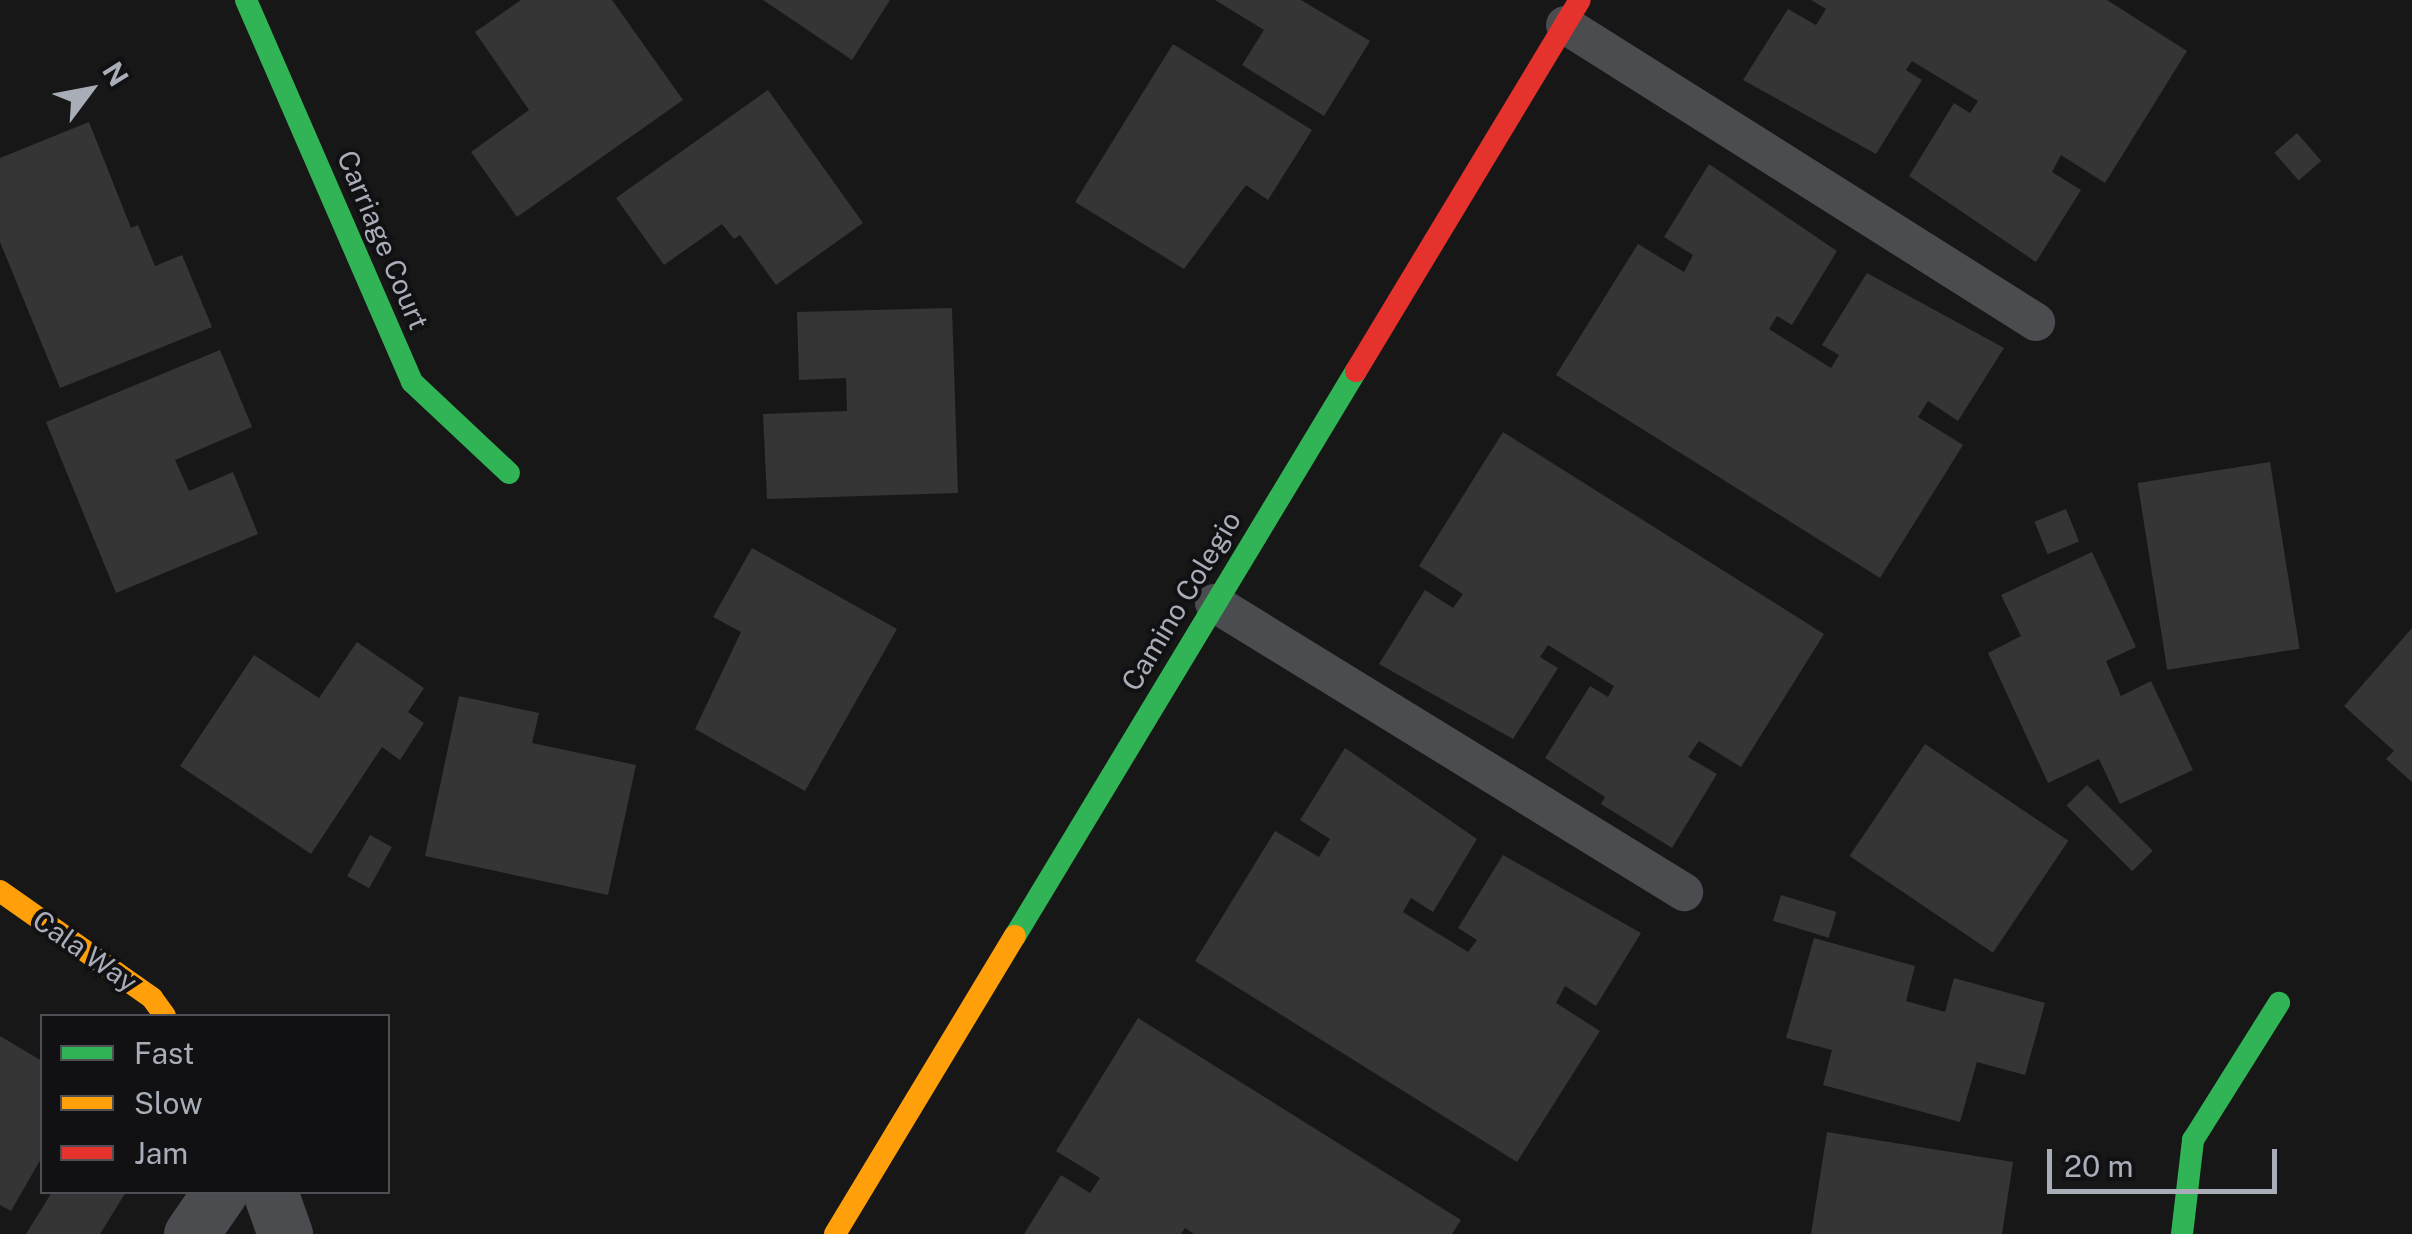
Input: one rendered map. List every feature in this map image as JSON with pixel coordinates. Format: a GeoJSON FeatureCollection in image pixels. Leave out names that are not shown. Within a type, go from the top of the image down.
{"type":"FeatureCollection","features":[{"type":"Feature","properties":{"kind":"street","name":"Carriage Court"},"geometry":{"type":"LineString","coordinates":[[246,0],[412,382],[509,473]]}},
{"type":"Feature","properties":{"kind":"street","name":"Camino Colegio"},"geometry":{"type":"LineString","coordinates":[[835,1234],[1573,12]]}},
{"type":"Feature","properties":{"kind":"street","name":"Cala Way"},"geometry":{"type":"LineString","coordinates":[[0,891],[152,998],[163,1014]]}},
{"type":"Feature","properties":{"kind":"street"},"geometry":{"type":"LineString","coordinates":[[2182,1234],[2194,1140],[2279,1003]]}},
{"type":"Feature","properties":{"kind":"street"},"geometry":{"type":"LineString","coordinates":[[191,1234],[219,1194]]}},
{"type":"Feature","properties":{"kind":"street"},"geometry":{"type":"LineString","coordinates":[[271,1194],[286,1234]]}},
{"type":"Feature","properties":{"kind":"lane"},"geometry":{"type":"LineString","coordinates":[[1573,12],[2036,322]]}},
{"type":"Feature","properties":{"kind":"lane"},"geometry":{"type":"LineString","coordinates":[[1214,603],[1684,892]]}},
{"type":"Feature","properties":{"kind":"building"},"geometry":{"type":"Polygon","coordinates":[[[521,0],[612,0],[683,100],[517,217],[471,152],[529,110],[475,32],[521,0]]]}},
{"type":"Feature","properties":{"kind":"building"},"geometry":{"type":"Polygon","coordinates":[[[763,0],[890,0],[852,60],[763,0]]]}},
{"type":"Feature","properties":{"kind":"building"},"geometry":{"type":"Polygon","coordinates":[[[1215,0],[1301,0],[1370,41],[1324,116],[1242,65],[1264,30],[1215,0]]]}},
{"type":"Feature","properties":{"kind":"building"},"geometry":{"type":"Polygon","coordinates":[[[1811,0],[2107,0],[2187,51],[2105,183],[2061,155],[2052,172],[2081,190],[2036,262],[1909,176],[1954,103],[1970,113],[1978,101],[1912,61],[1906,70],[1922,80],[1876,154],[1743,80],[1788,9],[1816,25],[1826,9],[1811,0]]]}},
{"type":"Feature","properties":{"kind":"building"},"geometry":{"type":"Polygon","coordinates":[[[1173,44],[1312,130],[1268,200],[1246,185],[1184,269],[1075,202],[1173,44]]]}},
{"type":"Feature","properties":{"kind":"building"},"geometry":{"type":"Polygon","coordinates":[[[768,90],[863,223],[776,285],[740,235],[734,239],[722,224],[664,265],[616,198],[768,90]]]}},
{"type":"Feature","properties":{"kind":"building"},"geometry":{"type":"Polygon","coordinates":[[[89,122],[131,228],[138,225],[155,266],[182,255],[212,327],[60,388],[0,242],[0,158],[89,122]]]}},
{"type":"Feature","properties":{"kind":"building"},"geometry":{"type":"Polygon","coordinates":[[[2297,133],[2321,161],[2299,181],[2274,153],[2297,133]]]}},
{"type":"Feature","properties":{"kind":"building"},"geometry":{"type":"Polygon","coordinates":[[[1709,164],[1837,251],[1792,325],[1777,316],[1769,329],[1831,368],[1839,355],[1822,345],[1867,273],[2004,348],[1958,421],[1928,401],[1918,417],[1963,445],[1880,578],[1556,375],[1638,244],[1684,272],[1693,255],[1664,237],[1709,164]]]}},
{"type":"Feature","properties":{"kind":"building"},"geometry":{"type":"Polygon","coordinates":[[[952,308],[958,493],[767,499],[763,414],[847,411],[846,378],[799,380],[797,312],[952,308]]]}},
{"type":"Feature","properties":{"kind":"building"},"geometry":{"type":"Polygon","coordinates":[[[220,350],[252,427],[175,460],[189,491],[233,472],[258,534],[116,593],[46,422],[220,350]]]}},
{"type":"Feature","properties":{"kind":"building"},"geometry":{"type":"Polygon","coordinates":[[[1503,432],[1824,634],[1741,767],[1699,741],[1688,757],[1717,774],[1672,848],[1601,804],[1605,797],[1545,758],[1590,686],[1608,697],[1614,686],[1548,645],[1540,657],[1558,668],[1513,739],[1379,664],[1425,590],[1453,608],[1463,594],[1419,566],[1503,432]]]}},
{"type":"Feature","properties":{"kind":"building"},"geometry":{"type":"Polygon","coordinates":[[[2270,462],[2300,649],[2167,670],[2138,483],[2270,462]]]}},
{"type":"Feature","properties":{"kind":"building"},"geometry":{"type":"Polygon","coordinates":[[[2066,509],[2079,541],[2048,554],[2034,522],[2066,509]]]}},
{"type":"Feature","properties":{"kind":"building"},"geometry":{"type":"Polygon","coordinates":[[[752,548],[897,629],[805,791],[695,729],[741,632],[713,617],[752,548]]]}},
{"type":"Feature","properties":{"kind":"building"},"geometry":{"type":"Polygon","coordinates":[[[2092,552],[2136,647],[2106,661],[2121,696],[2151,681],[2193,770],[2120,804],[2099,759],[2048,783],[1988,653],[2021,636],[2001,595],[2092,552]]]}},
{"type":"Feature","properties":{"kind":"building"},"geometry":{"type":"Polygon","coordinates":[[[2412,628],[2412,782],[2386,759],[2394,751],[2344,706],[2412,628]]]}},
{"type":"Feature","properties":{"kind":"building"},"geometry":{"type":"Polygon","coordinates":[[[357,642],[424,688],[408,712],[424,723],[400,760],[382,747],[311,854],[180,766],[254,655],[319,698],[357,642]]]}},
{"type":"Feature","properties":{"kind":"building"},"geometry":{"type":"Polygon","coordinates":[[[459,696],[539,713],[532,743],[636,765],[608,895],[425,856],[459,696]]]}},
{"type":"Feature","properties":{"kind":"building"},"geometry":{"type":"Polygon","coordinates":[[[1925,744],[2068,841],[1993,953],[1850,856],[1925,744]]]}},
{"type":"Feature","properties":{"kind":"building"},"geometry":{"type":"Polygon","coordinates":[[[1345,748],[1477,839],[1433,912],[1411,898],[1403,912],[1468,952],[1477,940],[1458,928],[1503,855],[1641,933],[1596,1006],[1565,986],[1556,1003],[1600,1031],[1517,1162],[1195,961],[1275,831],[1319,857],[1330,839],[1300,820],[1345,748]]]}},
{"type":"Feature","properties":{"kind":"building"},"geometry":{"type":"Polygon","coordinates":[[[2087,785],[2153,851],[2132,871],[2066,806],[2087,785]]]}},
{"type":"Feature","properties":{"kind":"building"},"geometry":{"type":"Polygon","coordinates":[[[370,835],[392,847],[369,888],[347,876],[370,835]]]}},
{"type":"Feature","properties":{"kind":"building"},"geometry":{"type":"Polygon","coordinates":[[[1781,895],[1836,912],[1829,938],[1773,921],[1781,895]]]}},
{"type":"Feature","properties":{"kind":"building"},"geometry":{"type":"Polygon","coordinates":[[[1814,938],[1915,966],[1906,1001],[1945,1012],[1954,978],[2045,1003],[2025,1075],[1977,1062],[1960,1122],[1823,1085],[1832,1050],[1786,1038],[1814,938]]]}},
{"type":"Feature","properties":{"kind":"building"},"geometry":{"type":"Polygon","coordinates":[[[1138,1018],[1461,1220],[1452,1234],[1194,1234],[1185,1228],[1181,1234],[1024,1234],[1061,1175],[1090,1193],[1100,1178],[1056,1151],[1138,1018]]]}},
{"type":"Feature","properties":{"kind":"building"},"geometry":{"type":"Polygon","coordinates":[[[0,1036],[40,1060],[40,1160],[11,1211],[0,1205],[0,1036]]]}},
{"type":"Feature","properties":{"kind":"building"},"geometry":{"type":"Polygon","coordinates":[[[1827,1132],[2013,1162],[2002,1234],[1811,1234],[1827,1132]]]}},
{"type":"Feature","properties":{"kind":"building"},"geometry":{"type":"Polygon","coordinates":[[[51,1194],[125,1194],[100,1234],[26,1234],[51,1194]]]}},
{"type":"Feature","properties":{"kind":"traffic: fast"},"geometry":{"type":"LineString","coordinates":[[246,0],[412,382],[509,473]]}},
{"type":"Feature","properties":{"kind":"traffic: fast"},"geometry":{"type":"LineString","coordinates":[[1015,936],[1356,371]]}},
{"type":"Feature","properties":{"kind":"traffic: fast"},"geometry":{"type":"LineString","coordinates":[[2182,1234],[2193,1140],[2279,1003]]}},
{"type":"Feature","properties":{"kind":"traffic: slow"},"geometry":{"type":"LineString","coordinates":[[0,891],[152,998],[164,1014]]}},
{"type":"Feature","properties":{"kind":"traffic: slow"},"geometry":{"type":"LineString","coordinates":[[835,1234],[1015,936]]}},
{"type":"Feature","properties":{"kind":"traffic: jam"},"geometry":{"type":"LineString","coordinates":[[1356,371],[1580,0]]}}]}
